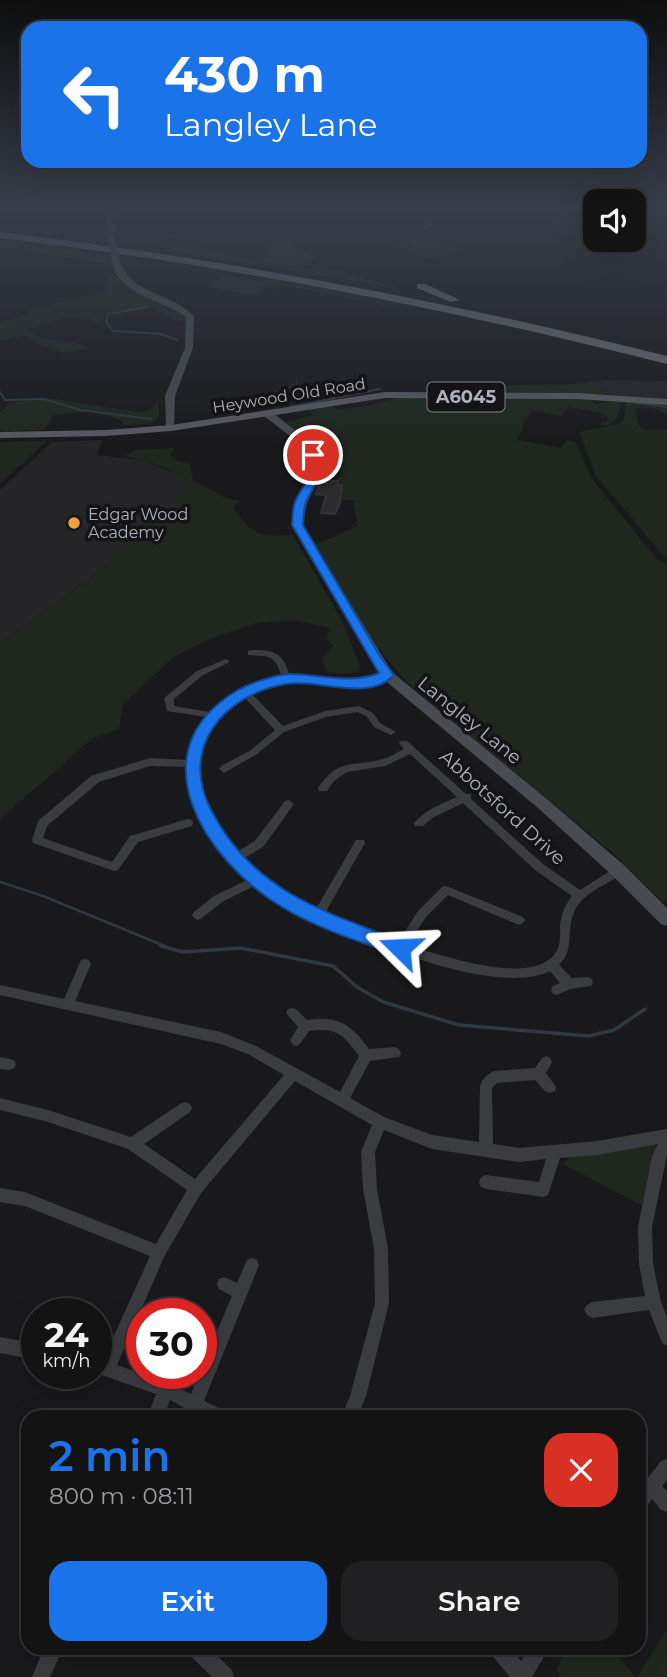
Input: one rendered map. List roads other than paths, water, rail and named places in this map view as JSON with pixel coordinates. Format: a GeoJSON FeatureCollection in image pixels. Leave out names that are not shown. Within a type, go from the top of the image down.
{"type":"FeatureCollection","features":[{"type":"Feature","properties":{"kind":"highway"},"geometry":{"type":"LineString","coordinates":[[341,288],[492,318],[667,360]]}},
{"type":"Feature","properties":{"kind":"highway"},"geometry":{"type":"LineString","coordinates":[[365,288],[585,333]]}},
{"type":"Feature","properties":{"kind":"highway"},"geometry":{"type":"LineString","coordinates":[[427,288],[481,308],[667,354]]}},
{"type":"Feature","properties":{"kind":"highway"},"geometry":{"type":"LineString","coordinates":[[397,307],[446,313],[624,349]]}},
{"type":"Feature","properties":{"kind":"main road","name":"Heywood Old Road"},"geometry":{"type":"LineString","coordinates":[[0,435],[106,433],[171,428],[329,402],[393,395],[578,396],[667,402]]}},
{"type":"Feature","properties":{"kind":"street"},"geometry":{"type":"LineString","coordinates":[[138,288],[173,304],[190,316],[189,348],[169,403],[171,428]]}},
{"type":"Feature","properties":{"kind":"street","name":"Langley Lane"},"geometry":{"type":"LineString","coordinates":[[267,414],[312,452],[316,464],[313,483],[300,503],[298,525],[387,675],[619,872],[667,919]]}},
{"type":"Feature","properties":{"kind":"street"},"geometry":{"type":"LineString","coordinates":[[251,653],[270,652],[280,659],[287,679]]}},
{"type":"Feature","properties":{"kind":"street"},"geometry":{"type":"LineString","coordinates":[[212,715],[170,709],[169,698],[200,673],[226,662]]}},
{"type":"Feature","properties":{"kind":"street"},"geometry":{"type":"LineString","coordinates":[[387,675],[358,683],[287,679],[245,692],[212,715],[197,741],[192,764],[194,793],[234,859],[255,881],[317,917],[400,948],[506,972],[525,973],[538,971],[561,954],[566,943],[570,907],[580,896],[619,872]]}},
{"type":"Feature","properties":{"kind":"street"},"geometry":{"type":"LineString","coordinates":[[245,692],[281,730]]}},
{"type":"Feature","properties":{"kind":"street"},"geometry":{"type":"LineString","coordinates":[[224,769],[254,752],[281,730],[326,714],[359,709],[391,732]]}},
{"type":"Feature","properties":{"kind":"street","name":"Abbotsford Drive"},"geometry":{"type":"LineString","coordinates":[[323,788],[336,771],[344,767],[384,763],[408,746],[467,797],[539,867],[580,896]]}},
{"type":"Feature","properties":{"kind":"street"},"geometry":{"type":"LineString","coordinates":[[188,823],[134,839],[114,867],[37,840],[42,824],[95,779],[150,762],[192,764]]}},
{"type":"Feature","properties":{"kind":"street"},"geometry":{"type":"LineString","coordinates":[[419,823],[430,814],[467,797]]}},
{"type":"Feature","properties":{"kind":"street"},"geometry":{"type":"LineString","coordinates":[[234,859],[259,844],[289,804]]}},
{"type":"Feature","properties":{"kind":"street"},"geometry":{"type":"LineString","coordinates":[[317,917],[360,843]]}},
{"type":"Feature","properties":{"kind":"street"},"geometry":{"type":"LineString","coordinates":[[198,915],[218,899],[255,881]]}},
{"type":"Feature","properties":{"kind":"street"},"geometry":{"type":"LineString","coordinates":[[400,948],[422,914],[446,890],[519,920]]}},
{"type":"Feature","properties":{"kind":"street"},"geometry":{"type":"LineString","coordinates":[[68,1004],[84,983],[85,964]]}},
{"type":"Feature","properties":{"kind":"street"},"geometry":{"type":"LineString","coordinates":[[551,964],[564,987],[587,982]]}},
{"type":"Feature","properties":{"kind":"street"},"geometry":{"type":"LineString","coordinates":[[0,990],[220,1038],[252,1050],[380,1122],[432,1142],[519,1155],[597,1148],[667,1136]]}},
{"type":"Feature","properties":{"kind":"street"},"geometry":{"type":"LineString","coordinates":[[292,1013],[305,1026],[336,1024],[349,1032],[366,1055]]}},
{"type":"Feature","properties":{"kind":"street"},"geometry":{"type":"LineString","coordinates":[[296,1040],[305,1026]]}},
{"type":"Feature","properties":{"kind":"street"},"geometry":{"type":"LineString","coordinates":[[366,1055],[395,1053]]}},
{"type":"Feature","properties":{"kind":"street"},"geometry":{"type":"LineString","coordinates":[[342,1101],[366,1055]]}},
{"type":"Feature","properties":{"kind":"street"},"geometry":{"type":"LineString","coordinates":[[538,1074],[546,1062]]}},
{"type":"Feature","properties":{"kind":"street"},"geometry":{"type":"LineString","coordinates":[[112,1346],[159,1251],[196,1188],[293,1073]]}},
{"type":"Feature","properties":{"kind":"street"},"geometry":{"type":"LineString","coordinates":[[538,1074],[550,1087]]}},
{"type":"Feature","properties":{"kind":"street"},"geometry":{"type":"LineString","coordinates":[[486,1150],[486,1086],[494,1077],[538,1074]]}},
{"type":"Feature","properties":{"kind":"street"},"geometry":{"type":"LineString","coordinates":[[0,1104],[48,1116],[132,1144],[196,1188]]}},
{"type":"Feature","properties":{"kind":"street"},"geometry":{"type":"LineString","coordinates":[[132,1144],[185,1108]]}},
{"type":"Feature","properties":{"kind":"street"},"geometry":{"type":"LineString","coordinates":[[352,1410],[382,1303],[381,1249],[370,1189],[368,1152],[380,1122]]}},
{"type":"Feature","properties":{"kind":"street"},"geometry":{"type":"LineString","coordinates":[[667,1141],[659,1157],[645,1227],[646,1264],[653,1302],[667,1338]]}},
{"type":"Feature","properties":{"kind":"street"},"geometry":{"type":"LineString","coordinates":[[486,1182],[544,1190],[556,1151]]}},
{"type":"Feature","properties":{"kind":"street"},"geometry":{"type":"LineString","coordinates":[[0,1195],[25,1199],[159,1251]]}},
{"type":"Feature","properties":{"kind":"street"},"geometry":{"type":"LineString","coordinates":[[195,1403],[252,1265]]}},
{"type":"Feature","properties":{"kind":"street"},"geometry":{"type":"LineString","coordinates":[[224,1284],[240,1293]]}},
{"type":"Feature","properties":{"kind":"street"},"geometry":{"type":"LineString","coordinates":[[592,1310],[653,1302]]}},
{"type":"Feature","properties":{"kind":"street"},"geometry":{"type":"LineString","coordinates":[[0,1345],[21,1349]]}},
{"type":"Feature","properties":{"kind":"street"},"geometry":{"type":"LineString","coordinates":[[112,1370],[166,1390],[207,1410]]}},
{"type":"Feature","properties":{"kind":"street"},"geometry":{"type":"LineString","coordinates":[[158,1410],[166,1390]]}},
{"type":"Feature","properties":{"kind":"street"},"geometry":{"type":"LineString","coordinates":[[646,1493],[667,1467]]}},
{"type":"Feature","properties":{"kind":"street"},"geometry":{"type":"LineString","coordinates":[[651,1486],[667,1504]]}},
{"type":"Feature","properties":{"kind":"street"},"geometry":{"type":"LineString","coordinates":[[41,1677],[51,1655]]}},
{"type":"Feature","properties":{"kind":"street"},"geometry":{"type":"LineString","coordinates":[[202,1655],[225,1677]]}},
{"type":"Feature","properties":{"kind":"street"},"geometry":{"type":"LineString","coordinates":[[503,1655],[522,1677],[536,1655]]}},
{"type":"Feature","properties":{"kind":"waterway"},"geometry":{"type":"LineString","coordinates":[[148,307],[108,314],[106,322],[113,331],[161,334],[177,340]]}},
{"type":"Feature","properties":{"kind":"waterway"},"geometry":{"type":"LineString","coordinates":[[290,407],[380,389]]}},
{"type":"Feature","properties":{"kind":"waterway"},"geometry":{"type":"LineString","coordinates":[[0,392],[5,400],[44,399],[80,410],[151,419]]}},
{"type":"Feature","properties":{"kind":"waterway"},"geometry":{"type":"LineString","coordinates":[[638,403],[667,407]]}},
{"type":"Feature","properties":{"kind":"waterway"},"geometry":{"type":"LineString","coordinates":[[0,882],[43,896],[167,947]]}},
{"type":"Feature","properties":{"kind":"waterway"},"geometry":{"type":"LineString","coordinates":[[161,946],[183,952],[241,948],[333,966],[357,987],[383,1002],[459,1025],[589,1036],[614,1030],[645,1009]]}},
{"type":"Feature","properties":{"kind":"place","name":"Edgar Wood Academy"},"geometry":{"type":"Point","coordinates":[74,523]}}]}
